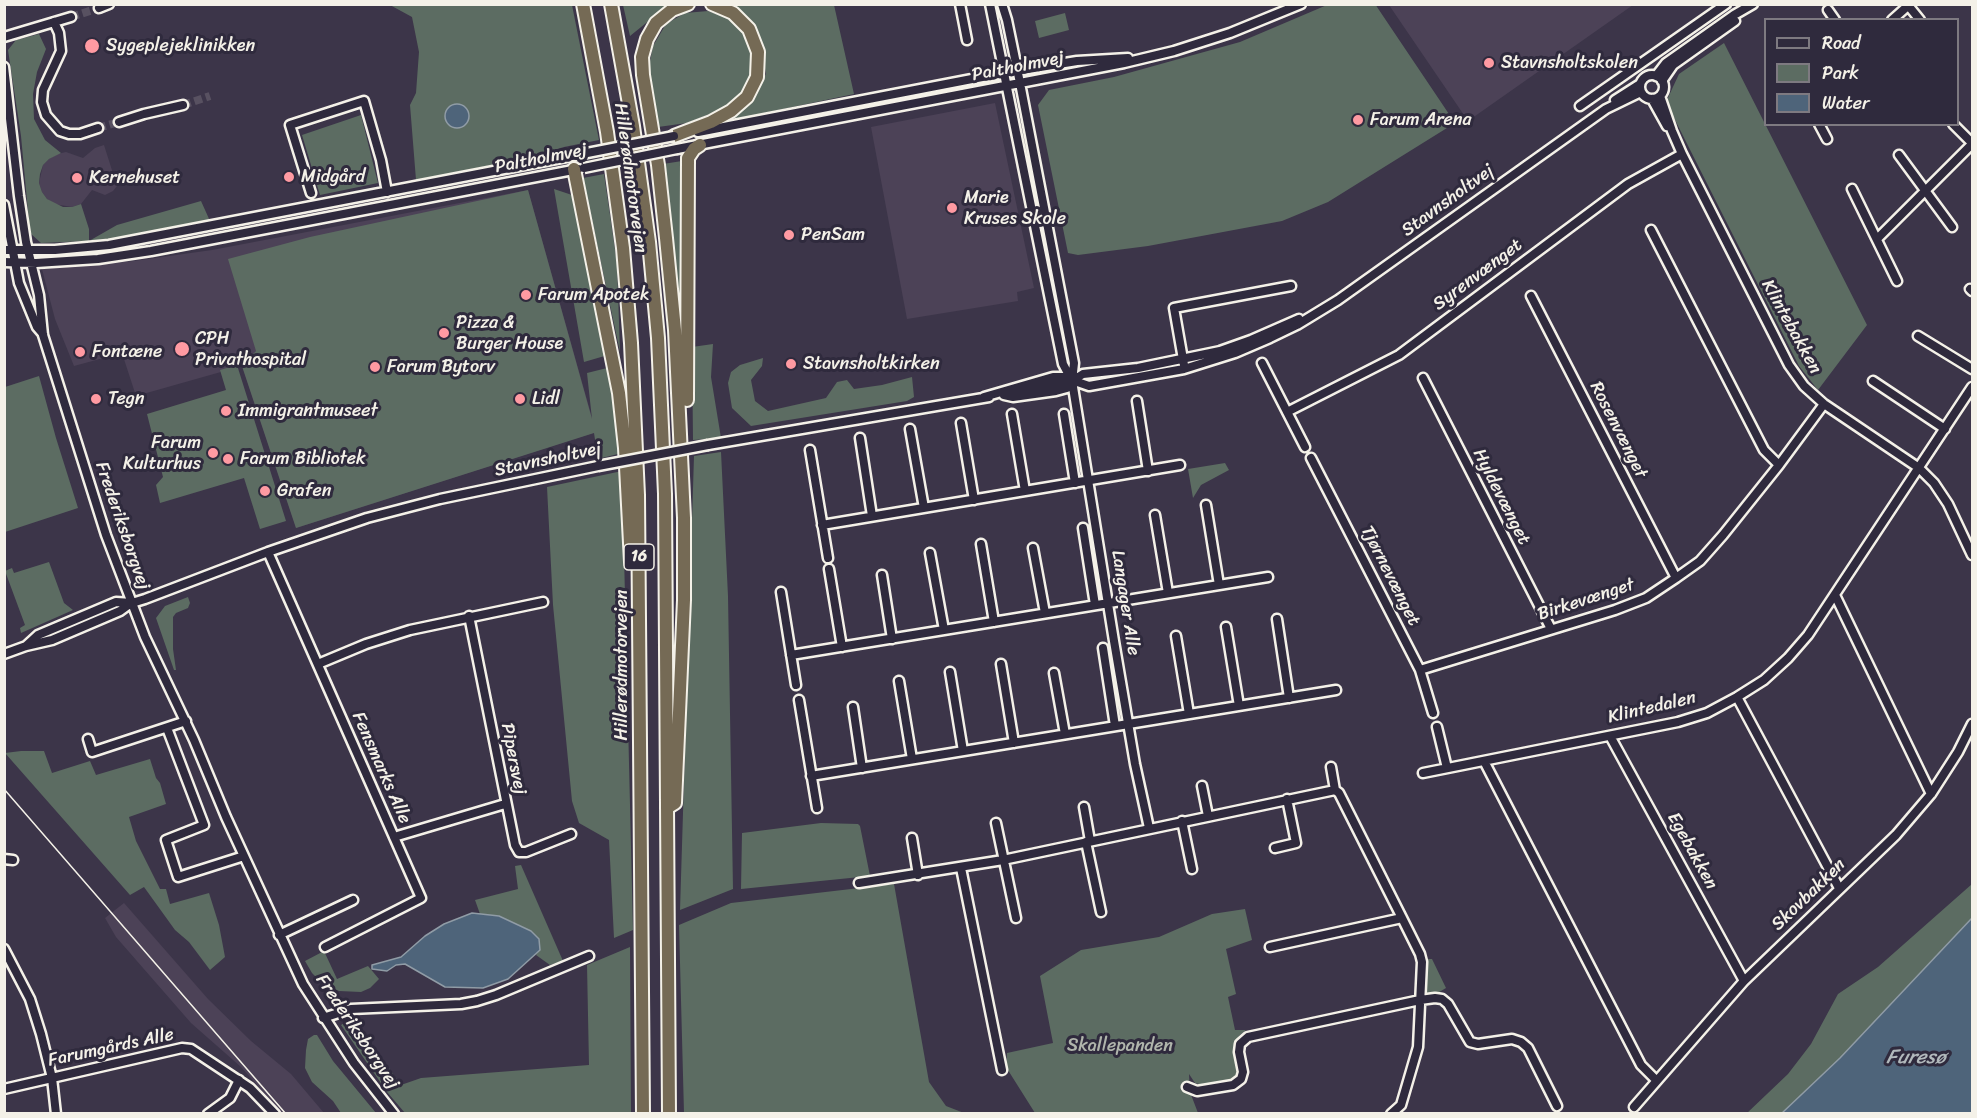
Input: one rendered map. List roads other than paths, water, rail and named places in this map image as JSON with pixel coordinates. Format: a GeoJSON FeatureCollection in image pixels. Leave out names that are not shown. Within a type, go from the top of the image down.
{"type":"FeatureCollection","features":[{"type":"Feature","properties":{"kind":"highway","name":"Hillerødmotorvejen"},"geometry":{"type":"LineString","coordinates":[[583,4],[607,132],[623,248],[631,343],[638,495],[643,1113]]}},
{"type":"Feature","properties":{"kind":"highway","name":"Hillerødmotorvejen"},"geometry":{"type":"LineString","coordinates":[[611,4],[633,126],[649,242],[658,338],[665,494],[669,1113]]}},
{"type":"Feature","properties":{"kind":"highway"},"geometry":{"type":"LineString","coordinates":[[667,808],[675,803],[684,600],[684,518],[679,387],[671,287],[658,165],[642,62],[645,43],[656,23],[672,10],[688,4]]}},
{"type":"Feature","properties":{"kind":"highway"},"geometry":{"type":"LineString","coordinates":[[674,136],[711,122],[737,107],[747,97],[757,77],[758,52],[751,33],[738,17],[712,4]]}},
{"type":"Feature","properties":{"kind":"highway"},"geometry":{"type":"LineString","coordinates":[[684,518],[687,479],[688,158],[700,145]]}},
{"type":"Feature","properties":{"kind":"highway"},"geometry":{"type":"LineString","coordinates":[[579,168],[619,393],[625,448],[635,624],[640,649]]}},
{"type":"Feature","properties":{"kind":"street"},"geometry":{"type":"LineString","coordinates":[[99,8],[109,4]]}},
{"type":"Feature","properties":{"kind":"street"},"geometry":{"type":"LineString","coordinates":[[960,4],[967,40]]}},
{"type":"Feature","properties":{"kind":"street"},"geometry":{"type":"LineString","coordinates":[[990,4],[1048,296],[1063,364],[1072,381]]}},
{"type":"Feature","properties":{"kind":"street"},"geometry":{"type":"LineString","coordinates":[[1002,4],[1018,71],[1074,363],[1072,381]]}},
{"type":"Feature","properties":{"kind":"street","name":"Paltholmvej"},"geometry":{"type":"LineString","coordinates":[[9,263],[98,259],[151,251],[1006,86],[1153,56],[1230,33],[1301,4]]}},
{"type":"Feature","properties":{"kind":"street"},"geometry":{"type":"LineString","coordinates":[[1580,106],[1726,4]]}},
{"type":"Feature","properties":{"kind":"street"},"geometry":{"type":"LineString","coordinates":[[1894,18],[1909,5],[1919,18]]}},
{"type":"Feature","properties":{"kind":"street"},"geometry":{"type":"LineString","coordinates":[[1659,79],[1699,43],[1737,20],[1751,6]]}},
{"type":"Feature","properties":{"kind":"street"},"geometry":{"type":"LineString","coordinates":[[1828,10],[1834,18]]}},
{"type":"Feature","properties":{"kind":"street"},"geometry":{"type":"LineString","coordinates":[[4,37],[71,17]]}},
{"type":"Feature","properties":{"kind":"street"},"geometry":{"type":"LineString","coordinates":[[54,22],[59,33],[61,51],[43,90],[42,102],[46,115],[60,131],[69,134],[80,134],[98,128]]}},
{"type":"Feature","properties":{"kind":"street"},"geometry":{"type":"LineString","coordinates":[[1689,30],[1699,43]]}},
{"type":"Feature","properties":{"kind":"street","name":"Paltholmvej"},"geometry":{"type":"LineString","coordinates":[[8,250],[28,251],[109,245],[1018,71],[1077,61],[1153,56]]}},
{"type":"Feature","properties":{"kind":"street","name":"Frederiksborgvej"},"geometry":{"type":"LineString","coordinates":[[4,67],[28,251],[39,295],[43,335],[98,512],[145,637],[186,722],[279,935],[303,984],[354,1063],[394,1113]]}},
{"type":"Feature","properties":{"kind":"street"},"geometry":{"type":"LineString","coordinates":[[1647,76],[1659,79],[1663,89],[1656,97],[1647,98],[1641,88],[1647,76]]}},
{"type":"Feature","properties":{"kind":"street","name":"Stavnsholtvej"},"geometry":{"type":"LineString","coordinates":[[984,397],[1053,377],[1063,377],[1089,386],[1184,364],[1251,340],[1297,319],[1309,317],[1338,300],[1606,109],[1619,96],[1641,88]]}},
{"type":"Feature","properties":{"kind":"street","name":"Klintebakken"},"geometry":{"type":"LineString","coordinates":[[1656,97],[1682,154],[1789,365],[1804,386],[1824,404],[1919,468],[1948,504],[1972,555]]}},
{"type":"Feature","properties":{"kind":"street"},"geometry":{"type":"LineString","coordinates":[[311,193],[290,125],[364,101],[381,160],[387,192]]}},
{"type":"Feature","properties":{"kind":"street"},"geometry":{"type":"LineString","coordinates":[[119,122],[183,105]]}},
{"type":"Feature","properties":{"kind":"street"},"geometry":{"type":"LineString","coordinates":[[816,109],[818,122]]}},
{"type":"Feature","properties":{"kind":"street"},"geometry":{"type":"LineString","coordinates":[[1820,126],[1827,139]]}},
{"type":"Feature","properties":{"kind":"street"},"geometry":{"type":"LineString","coordinates":[[1877,238],[1972,144],[1955,126]]}},
{"type":"Feature","properties":{"kind":"street","name":"Syrenvænget"},"geometry":{"type":"LineString","coordinates":[[1287,412],[1399,355],[1628,184],[1682,154]]}},
{"type":"Feature","properties":{"kind":"street"},"geometry":{"type":"LineString","coordinates":[[1899,155],[1952,227]]}},
{"type":"Feature","properties":{"kind":"street"},"geometry":{"type":"LineString","coordinates":[[572,156],[579,168]]}},
{"type":"Feature","properties":{"kind":"street"},"geometry":{"type":"LineString","coordinates":[[1852,189],[1897,281]]}},
{"type":"Feature","properties":{"kind":"street","name":"Frederiksborgvej"},"geometry":{"type":"LineString","coordinates":[[4,206],[9,263],[37,327],[43,335]]}},
{"type":"Feature","properties":{"kind":"street"},"geometry":{"type":"LineString","coordinates":[[1651,230],[1764,450],[1779,465]]}},
{"type":"Feature","properties":{"kind":"street"},"geometry":{"type":"LineString","coordinates":[[1184,364],[1174,309],[1291,286]]}},
{"type":"Feature","properties":{"kind":"street","name":"Rosenvænget"},"geometry":{"type":"LineString","coordinates":[[1531,296],[1676,578]]}},
{"type":"Feature","properties":{"kind":"street"},"geometry":{"type":"LineString","coordinates":[[1918,336],[1972,369]]}},
{"type":"Feature","properties":{"kind":"street"},"geometry":{"type":"LineString","coordinates":[[1262,363],[1305,447]]}},
{"type":"Feature","properties":{"kind":"street","name":"Hyldevænget"},"geometry":{"type":"LineString","coordinates":[[1423,378],[1551,629]]}},
{"type":"Feature","properties":{"kind":"street","name":"Stavnsholtvej"},"geometry":{"type":"LineString","coordinates":[[4,654],[52,640],[120,612],[132,603],[268,552],[367,518],[440,499],[708,445],[932,408],[984,397],[1004,395],[1012,397],[1056,391],[1067,388],[1072,381]]}},
{"type":"Feature","properties":{"kind":"street","name":"Langager Alle"},"geometry":{"type":"LineString","coordinates":[[1072,381],[1134,764],[1149,828]]}},
{"type":"Feature","properties":{"kind":"street"},"geometry":{"type":"LineString","coordinates":[[1873,381],[1945,429]]}},
{"type":"Feature","properties":{"kind":"street","name":"Klintedalen"},"geometry":{"type":"LineString","coordinates":[[1423,773],[1678,722],[1707,712],[1764,680],[1808,635],[1972,387]]}},
{"type":"Feature","properties":{"kind":"street"},"geometry":{"type":"LineString","coordinates":[[1137,401],[1148,471]]}},
{"type":"Feature","properties":{"kind":"street","name":"Birkevænget"},"geometry":{"type":"LineString","coordinates":[[1420,670],[1615,610],[1646,598],[1700,561],[1779,465],[1824,404]]}},
{"type":"Feature","properties":{"kind":"street"},"geometry":{"type":"LineString","coordinates":[[1012,414],[1025,491]]}},
{"type":"Feature","properties":{"kind":"street"},"geometry":{"type":"LineString","coordinates":[[1064,414],[1075,483]]}},
{"type":"Feature","properties":{"kind":"street"},"geometry":{"type":"LineString","coordinates":[[961,423],[974,500]]}},
{"type":"Feature","properties":{"kind":"street"},"geometry":{"type":"LineString","coordinates":[[910,429],[924,508]]}},
{"type":"Feature","properties":{"kind":"street"},"geometry":{"type":"LineString","coordinates":[[860,438],[873,516]]}},
{"type":"Feature","properties":{"kind":"street"},"geometry":{"type":"LineString","coordinates":[[810,450],[828,558]]}},
{"type":"Feature","properties":{"kind":"street","name":"Tjørnevænget"},"geometry":{"type":"LineString","coordinates":[[1311,458],[1420,670],[1433,713]]}},
{"type":"Feature","properties":{"kind":"street"},"geometry":{"type":"LineString","coordinates":[[822,525],[1180,465]]}},
{"type":"Feature","properties":{"kind":"street"},"geometry":{"type":"LineString","coordinates":[[1206,505],[1219,585]]}},
{"type":"Feature","properties":{"kind":"street"},"geometry":{"type":"LineString","coordinates":[[1155,515],[1168,593]]}},
{"type":"Feature","properties":{"kind":"street"},"geometry":{"type":"LineString","coordinates":[[1083,528],[1095,605]]}},
{"type":"Feature","properties":{"kind":"street"},"geometry":{"type":"LineString","coordinates":[[981,544],[994,622]]}},
{"type":"Feature","properties":{"kind":"street"},"geometry":{"type":"LineString","coordinates":[[1033,548],[1045,613]]}},
{"type":"Feature","properties":{"kind":"street","name":"Fensmarks Alle"},"geometry":{"type":"LineString","coordinates":[[268,552],[421,898],[325,947]]}},
{"type":"Feature","properties":{"kind":"street"},"geometry":{"type":"LineString","coordinates":[[930,553],[944,630]]}},
{"type":"Feature","properties":{"kind":"street"},"geometry":{"type":"LineString","coordinates":[[829,569],[842,647]]}},
{"type":"Feature","properties":{"kind":"street"},"geometry":{"type":"LineString","coordinates":[[882,575],[892,639]]}},
{"type":"Feature","properties":{"kind":"street"},"geometry":{"type":"LineString","coordinates":[[791,655],[1268,577]]}},
{"type":"Feature","properties":{"kind":"street"},"geometry":{"type":"LineString","coordinates":[[781,592],[796,685]]}},
{"type":"Feature","properties":{"kind":"street"},"geometry":{"type":"LineString","coordinates":[[1835,595],[1931,794]]}},
{"type":"Feature","properties":{"kind":"street"},"geometry":{"type":"LineString","coordinates":[[318,664],[366,644],[410,630],[543,602]]}},
{"type":"Feature","properties":{"kind":"street","name":"Pipersvej"},"geometry":{"type":"LineString","coordinates":[[468,616],[515,845],[519,852],[526,852],[571,834]]}},
{"type":"Feature","properties":{"kind":"street"},"geometry":{"type":"LineString","coordinates":[[1276,619],[1289,698]]}},
{"type":"Feature","properties":{"kind":"street"},"geometry":{"type":"LineString","coordinates":[[1226,627],[1239,706]]}},
{"type":"Feature","properties":{"kind":"street"},"geometry":{"type":"LineString","coordinates":[[1176,636],[1189,714]]}},
{"type":"Feature","properties":{"kind":"street"},"geometry":{"type":"LineString","coordinates":[[1103,648],[1115,726]]}},
{"type":"Feature","properties":{"kind":"street"},"geometry":{"type":"LineString","coordinates":[[1001,664],[1014,743]]}},
{"type":"Feature","properties":{"kind":"street"},"geometry":{"type":"LineString","coordinates":[[950,672],[963,751]]}},
{"type":"Feature","properties":{"kind":"street"},"geometry":{"type":"LineString","coordinates":[[1054,673],[1065,734]]}},
{"type":"Feature","properties":{"kind":"street"},"geometry":{"type":"LineString","coordinates":[[899,681],[912,759]]}},
{"type":"Feature","properties":{"kind":"street"},"geometry":{"type":"LineString","coordinates":[[811,776],[1336,690]]}},
{"type":"Feature","properties":{"kind":"street"},"geometry":{"type":"LineString","coordinates":[[1737,697],[1839,888]]}},
{"type":"Feature","properties":{"kind":"street"},"geometry":{"type":"LineString","coordinates":[[799,700],[817,808]]}},
{"type":"Feature","properties":{"kind":"street"},"geometry":{"type":"LineString","coordinates":[[853,707],[862,768]]}},
{"type":"Feature","properties":{"kind":"street"},"geometry":{"type":"LineString","coordinates":[[88,739],[92,752],[186,722]]}},
{"type":"Feature","properties":{"kind":"street","name":"Skovbakken"},"geometry":{"type":"LineString","coordinates":[[1634,1107],[1744,981],[1896,835],[1931,794],[1958,752],[1972,724]]}},
{"type":"Feature","properties":{"kind":"street"},"geometry":{"type":"LineString","coordinates":[[1437,727],[1447,768]]}},
{"type":"Feature","properties":{"kind":"street"},"geometry":{"type":"LineString","coordinates":[[167,728],[204,825],[166,840],[178,877],[244,856]]}},
{"type":"Feature","properties":{"kind":"street","name":"Egebakken"},"geometry":{"type":"LineString","coordinates":[[1610,736],[1744,981]]}},
{"type":"Feature","properties":{"kind":"street"},"geometry":{"type":"LineString","coordinates":[[1484,761],[1641,1065],[1656,1080]]}},
{"type":"Feature","properties":{"kind":"street"},"geometry":{"type":"LineString","coordinates":[[1331,767],[1335,790],[1339,793],[1402,918],[1420,954],[1422,963],[1418,1047],[1401,1106],[1391,1113]]}},
{"type":"Feature","properties":{"kind":"street"},"geometry":{"type":"LineString","coordinates":[[1202,786],[1208,816]]}},
{"type":"Feature","properties":{"kind":"street"},"geometry":{"type":"LineString","coordinates":[[859,883],[1003,860],[1335,790]]}},
{"type":"Feature","properties":{"kind":"street"},"geometry":{"type":"LineString","coordinates":[[1275,848],[1296,843],[1287,799]]}},
{"type":"Feature","properties":{"kind":"street"},"geometry":{"type":"LineString","coordinates":[[394,837],[505,804]]}},
{"type":"Feature","properties":{"kind":"street"},"geometry":{"type":"LineString","coordinates":[[1084,807],[1101,912]]}},
{"type":"Feature","properties":{"kind":"street"},"geometry":{"type":"LineString","coordinates":[[1182,821],[1192,869]]}},
{"type":"Feature","properties":{"kind":"street"},"geometry":{"type":"LineString","coordinates":[[996,823],[1016,918]]}},
{"type":"Feature","properties":{"kind":"street"},"geometry":{"type":"LineString","coordinates":[[912,838],[918,875]]}},
{"type":"Feature","properties":{"kind":"street"},"geometry":{"type":"LineString","coordinates":[[962,868],[1002,1070]]}},
{"type":"Feature","properties":{"kind":"street"},"geometry":{"type":"LineString","coordinates":[[279,935],[353,900]]}},
{"type":"Feature","properties":{"kind":"street"},"geometry":{"type":"LineString","coordinates":[[1270,947],[1402,918]]}},
{"type":"Feature","properties":{"kind":"street"},"geometry":{"type":"LineString","coordinates":[[4,949],[30,999],[52,1078],[56,1113]]}},
{"type":"Feature","properties":{"kind":"street"},"geometry":{"type":"LineString","coordinates":[[323,1018],[351,1009],[461,1004],[496,995],[589,956]]}},
{"type":"Feature","properties":{"kind":"street"},"geometry":{"type":"LineString","coordinates":[[1187,1087],[1197,1090],[1215,1088],[1233,1085],[1241,1079],[1244,1072],[1239,1052],[1240,1044],[1248,1038],[1420,1000],[1442,999],[1448,1004],[1470,1042],[1478,1044],[1512,1040],[1521,1042],[1528,1048],[1557,1106]]}},
{"type":"Feature","properties":{"kind":"street","name":"Farumgårds Alle"},"geometry":{"type":"LineString","coordinates":[[4,1089],[182,1048],[198,1052],[240,1080],[275,1113]]}},
{"type":"Feature","properties":{"kind":"street"},"geometry":{"type":"LineString","coordinates":[[208,1113],[230,1098],[240,1080]]}},
{"type":"Feature","properties":{"kind":"water"},"geometry":{"type":"Polygon","coordinates":[[[457,104],[466,107],[469,116],[466,125],[457,128],[448,125],[445,116],[448,107],[457,104]]]}},
{"type":"Feature","properties":{"kind":"water"},"geometry":{"type":"Polygon","coordinates":[[[472,913],[499,916],[531,931],[539,939],[540,950],[508,979],[483,988],[445,987],[405,964],[396,965],[387,971],[372,969],[372,965],[401,957],[425,936],[444,924],[472,913]]]}},
{"type":"Feature","properties":{"kind":"water","name":"Furesø"},"geometry":{"type":"Polygon","coordinates":[[[1972,918],[1972,1113],[1782,1113],[1840,1058],[1972,918]]]}},
{"type":"Feature","properties":{"kind":"tunnel"},"geometry":{"type":"LineString","coordinates":[[71,17],[99,8]]}},
{"type":"Feature","properties":{"kind":"tunnel"},"geometry":{"type":"LineString","coordinates":[[183,105],[210,96]]}},
{"type":"Feature","properties":{"kind":"tunnel"},"geometry":{"type":"LineString","coordinates":[[98,128],[119,122]]}},
{"type":"Feature","properties":{"kind":"tram line"},"geometry":{"type":"LineString","coordinates":[[4,789],[286,1114]]}},
{"type":"Feature","properties":{"kind":"place","name":"Sygeplejeklinikken"},"geometry":{"type":"Point","coordinates":[92,46]}},
{"type":"Feature","properties":{"kind":"place","name":"Stavnsholtskolen"},"geometry":{"type":"Point","coordinates":[1489,63]}},
{"type":"Feature","properties":{"kind":"place","name":"Farum Arena"},"geometry":{"type":"Point","coordinates":[1358,120]}},
{"type":"Feature","properties":{"kind":"place","name":"Midgård"},"geometry":{"type":"Point","coordinates":[289,177]}},
{"type":"Feature","properties":{"kind":"place","name":"Kernehuset"},"geometry":{"type":"Point","coordinates":[77,178]}},
{"type":"Feature","properties":{"kind":"place","name":"Marie Kruses Skole"},"geometry":{"type":"Point","coordinates":[952,208]}},
{"type":"Feature","properties":{"kind":"place","name":"PenSam"},"geometry":{"type":"Point","coordinates":[789,235]}},
{"type":"Feature","properties":{"kind":"place","name":"Farum Apotek"},"geometry":{"type":"Point","coordinates":[526,295]}},
{"type":"Feature","properties":{"kind":"place","name":"Pizza & Burger House"},"geometry":{"type":"Point","coordinates":[444,333]}},
{"type":"Feature","properties":{"kind":"place","name":"CPH Privathospital"},"geometry":{"type":"Point","coordinates":[182,349]}},
{"type":"Feature","properties":{"kind":"place","name":"Fontæne"},"geometry":{"type":"Point","coordinates":[80,352]}},
{"type":"Feature","properties":{"kind":"place","name":"Stavnsholtkirken"},"geometry":{"type":"Point","coordinates":[791,364]}},
{"type":"Feature","properties":{"kind":"place","name":"Farum Bytorv"},"geometry":{"type":"Point","coordinates":[375,367]}},
{"type":"Feature","properties":{"kind":"place","name":"Tegn"},"geometry":{"type":"Point","coordinates":[96,399]}},
{"type":"Feature","properties":{"kind":"place","name":"Lidl"},"geometry":{"type":"Point","coordinates":[520,399]}},
{"type":"Feature","properties":{"kind":"place","name":"Immigrantmuseet"},"geometry":{"type":"Point","coordinates":[226,411]}},
{"type":"Feature","properties":{"kind":"place","name":"Farum Kulturhus"},"geometry":{"type":"Point","coordinates":[213,453]}},
{"type":"Feature","properties":{"kind":"place","name":"Farum Bibliotek"},"geometry":{"type":"Point","coordinates":[228,459]}},
{"type":"Feature","properties":{"kind":"place","name":"Grafen"},"geometry":{"type":"Point","coordinates":[265,491]}},
{"type":"Feature","properties":{"kind":"park label","name":"Skallepanden"},"geometry":{"type":"Point","coordinates":[1120,1046]}}]}
